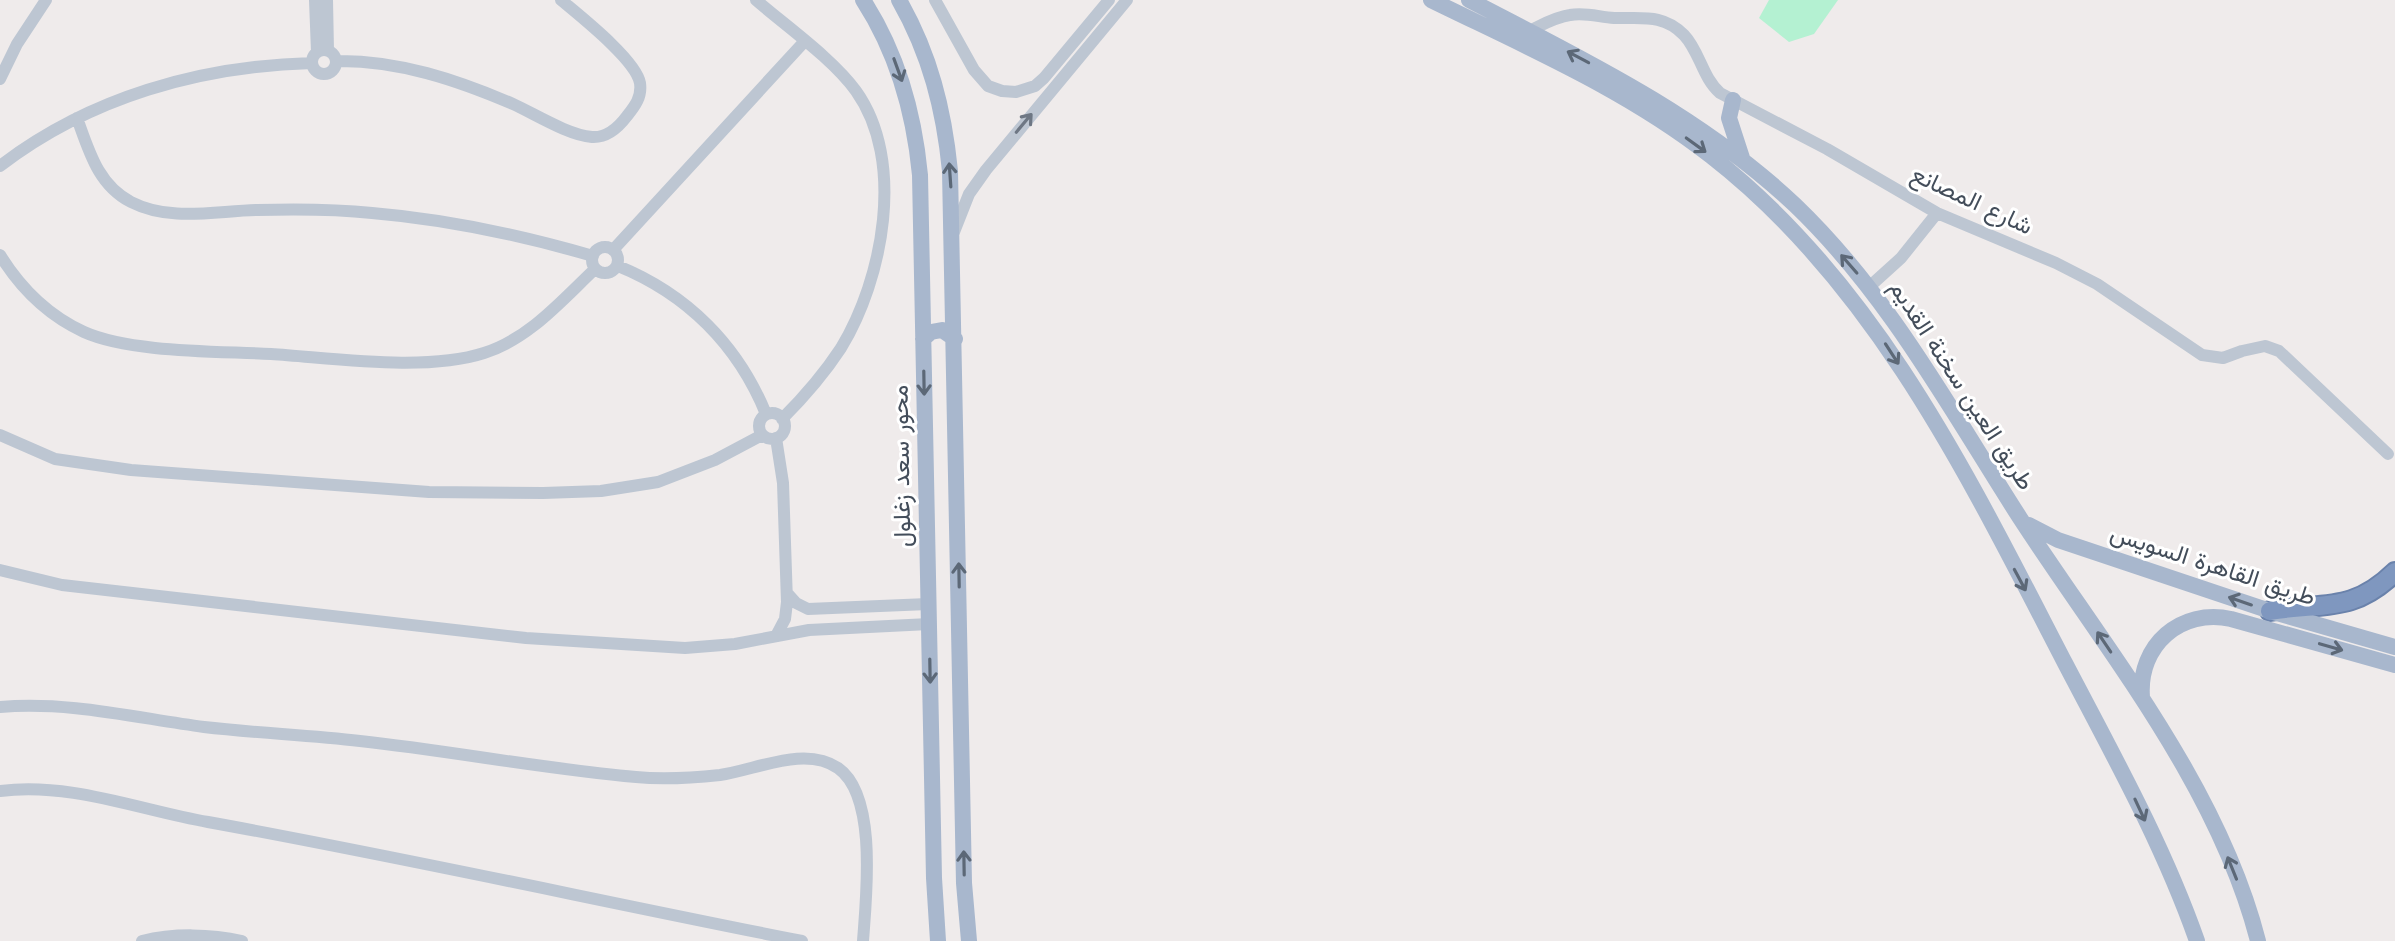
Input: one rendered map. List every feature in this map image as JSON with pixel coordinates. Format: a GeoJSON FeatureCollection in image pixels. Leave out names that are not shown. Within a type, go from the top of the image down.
{"type":"FeatureCollection","features":[{"type":"Feature","properties":{"kind":"highway"},"geometry":{"type":"LineString","coordinates":[[2270,611],[2343,604],[2373,590],[2395,572]]}},
{"type":"Feature","properties":{"kind":"main road","name":"محور سعد زغلول"},"geometry":{"type":"LineString","coordinates":[[863,0],[888,45],[910,109],[920,175],[934,878],[938,941]]}},
{"type":"Feature","properties":{"kind":"main road"},"geometry":{"type":"LineString","coordinates":[[899,0],[924,50],[935,81],[948,146],[953,235],[964,883],[969,941]]}},
{"type":"Feature","properties":{"kind":"main road","name":"طريق العين سخنة القديم"},"geometry":{"type":"LineString","coordinates":[[1431,0],[1620,95],[1662,121],[1712,157],[1778,215],[1842,285],[1919,396],[2043,621],[2129,787],[2176,887],[2197,941]]}},
{"type":"Feature","properties":{"kind":"main road","name":"طريق العين سخنة القديم"},"geometry":{"type":"LineString","coordinates":[[1469,0],[1645,94],[1743,161],[1795,205],[1869,287],[1938,385],[2020,518],[2170,742],[2213,823],[2258,941]]}},
{"type":"Feature","properties":{"kind":"main road"},"geometry":{"type":"LineString","coordinates":[[1733,100],[1729,118],[1743,161]]}},
{"type":"Feature","properties":{"kind":"main road"},"geometry":{"type":"LineString","coordinates":[[922,302],[927,310],[935,314],[945,314],[953,309]]}},
{"type":"Feature","properties":{"kind":"main road"},"geometry":{"type":"LineString","coordinates":[[923,339],[936,330],[947,332],[955,339]]}},
{"type":"Feature","properties":{"kind":"main road","name":"طريق القاهرة السويس"},"geometry":{"type":"LineString","coordinates":[[2020,518],[2058,540],[2270,611],[2395,647]]}},
{"type":"Feature","properties":{"kind":"main road","name":"طريق القاهرة السويس"},"geometry":{"type":"LineString","coordinates":[[2142,698],[2143,670],[2155,644],[2176,626],[2203,617],[2231,619],[2395,665]]}},
{"type":"Feature","properties":{"kind":"street"},"geometry":{"type":"LineString","coordinates":[[0,79],[28,24],[46,0]]}},
{"type":"Feature","properties":{"kind":"street"},"geometry":{"type":"LineString","coordinates":[[315,0],[323,57]]}},
{"type":"Feature","properties":{"kind":"street"},"geometry":{"type":"LineString","coordinates":[[323,57],[327,0]]}},
{"type":"Feature","properties":{"kind":"street"},"geometry":{"type":"LineString","coordinates":[[0,166],[6,155],[54,129],[139,92],[197,76],[323,57],[420,71],[489,94],[572,131],[592,137],[601,136],[615,129],[632,110],[640,92],[640,82],[630,64],[561,0]]}},
{"type":"Feature","properties":{"kind":"street"},"geometry":{"type":"LineString","coordinates":[[756,0],[851,85],[868,112],[880,149],[884,203],[879,247],[872,273],[843,344],[813,386],[782,419]]}},
{"type":"Feature","properties":{"kind":"street"},"geometry":{"type":"LineString","coordinates":[[935,0],[974,70],[988,86],[1016,92],[1035,86],[1109,0]]}},
{"type":"Feature","properties":{"kind":"street"},"geometry":{"type":"LineString","coordinates":[[953,235],[977,181],[1127,0]]}},
{"type":"Feature","properties":{"kind":"street","name":"شارع المصانع"},"geometry":{"type":"LineString","coordinates":[[1529,31],[1572,14],[1657,18],[1684,35],[1711,85],[1733,100],[1827,149],[1937,213],[2056,263],[2097,284],[2202,355],[2223,358],[2265,346],[2279,351],[2388,454]]}},
{"type":"Feature","properties":{"kind":"street"},"geometry":{"type":"LineString","coordinates":[[613,250],[804,42]]}},
{"type":"Feature","properties":{"kind":"street"},"geometry":{"type":"LineString","coordinates":[[77,118],[96,169],[114,191],[131,202],[172,215],[257,210],[372,213],[508,236],[594,262],[607,274],[618,266]]}},
{"type":"Feature","properties":{"kind":"street"},"geometry":{"type":"LineString","coordinates":[[1869,287],[1901,258],[1937,213]]}},
{"type":"Feature","properties":{"kind":"street"},"geometry":{"type":"LineString","coordinates":[[0,255],[19,284],[44,308],[85,332],[113,342],[166,348],[416,362],[465,359],[513,339],[550,312],[604,247],[613,250],[618,257],[618,266]]}},
{"type":"Feature","properties":{"kind":"street"},"geometry":{"type":"LineString","coordinates":[[618,266],[661,286],[686,303],[708,324],[746,372],[766,414]]}},
{"type":"Feature","properties":{"kind":"street"},"geometry":{"type":"LineString","coordinates":[[775,413],[782,419],[784,430],[776,438],[769,439],[762,435],[759,421],[766,414],[775,413]]}},
{"type":"Feature","properties":{"kind":"street"},"geometry":{"type":"LineString","coordinates":[[0,435],[55,459],[121,469],[429,492],[543,493],[610,490],[658,482],[715,460],[762,435]]}},
{"type":"Feature","properties":{"kind":"street"},"geometry":{"type":"LineString","coordinates":[[776,438],[783,483],[787,593],[785,619],[776,636]]}},
{"type":"Feature","properties":{"kind":"street"},"geometry":{"type":"LineString","coordinates":[[0,570],[62,585],[526,638],[685,648],[735,644],[809,630],[929,624]]}},
{"type":"Feature","properties":{"kind":"street"},"geometry":{"type":"LineString","coordinates":[[787,593],[796,603],[808,609],[928,604]]}},
{"type":"Feature","properties":{"kind":"street"},"geometry":{"type":"LineString","coordinates":[[808,609],[809,630]]}},
{"type":"Feature","properties":{"kind":"street"},"geometry":{"type":"LineString","coordinates":[[0,707],[47,705],[78,708],[205,727],[360,741],[655,779],[725,774],[802,759],[827,762],[847,776],[858,798],[867,843],[868,884],[863,941]]}},
{"type":"Feature","properties":{"kind":"street"},"geometry":{"type":"LineString","coordinates":[[0,791],[39,789],[81,794],[802,941]]}},
{"type":"Feature","properties":{"kind":"street"},"geometry":{"type":"LineString","coordinates":[[142,941],[213,937],[242,941]]}},
{"type":"Feature","properties":{"kind":"green space"},"geometry":{"type":"Polygon","coordinates":[[[1769,0],[1838,0],[1814,34],[1789,42],[1759,18],[1769,0]]]}}]}
